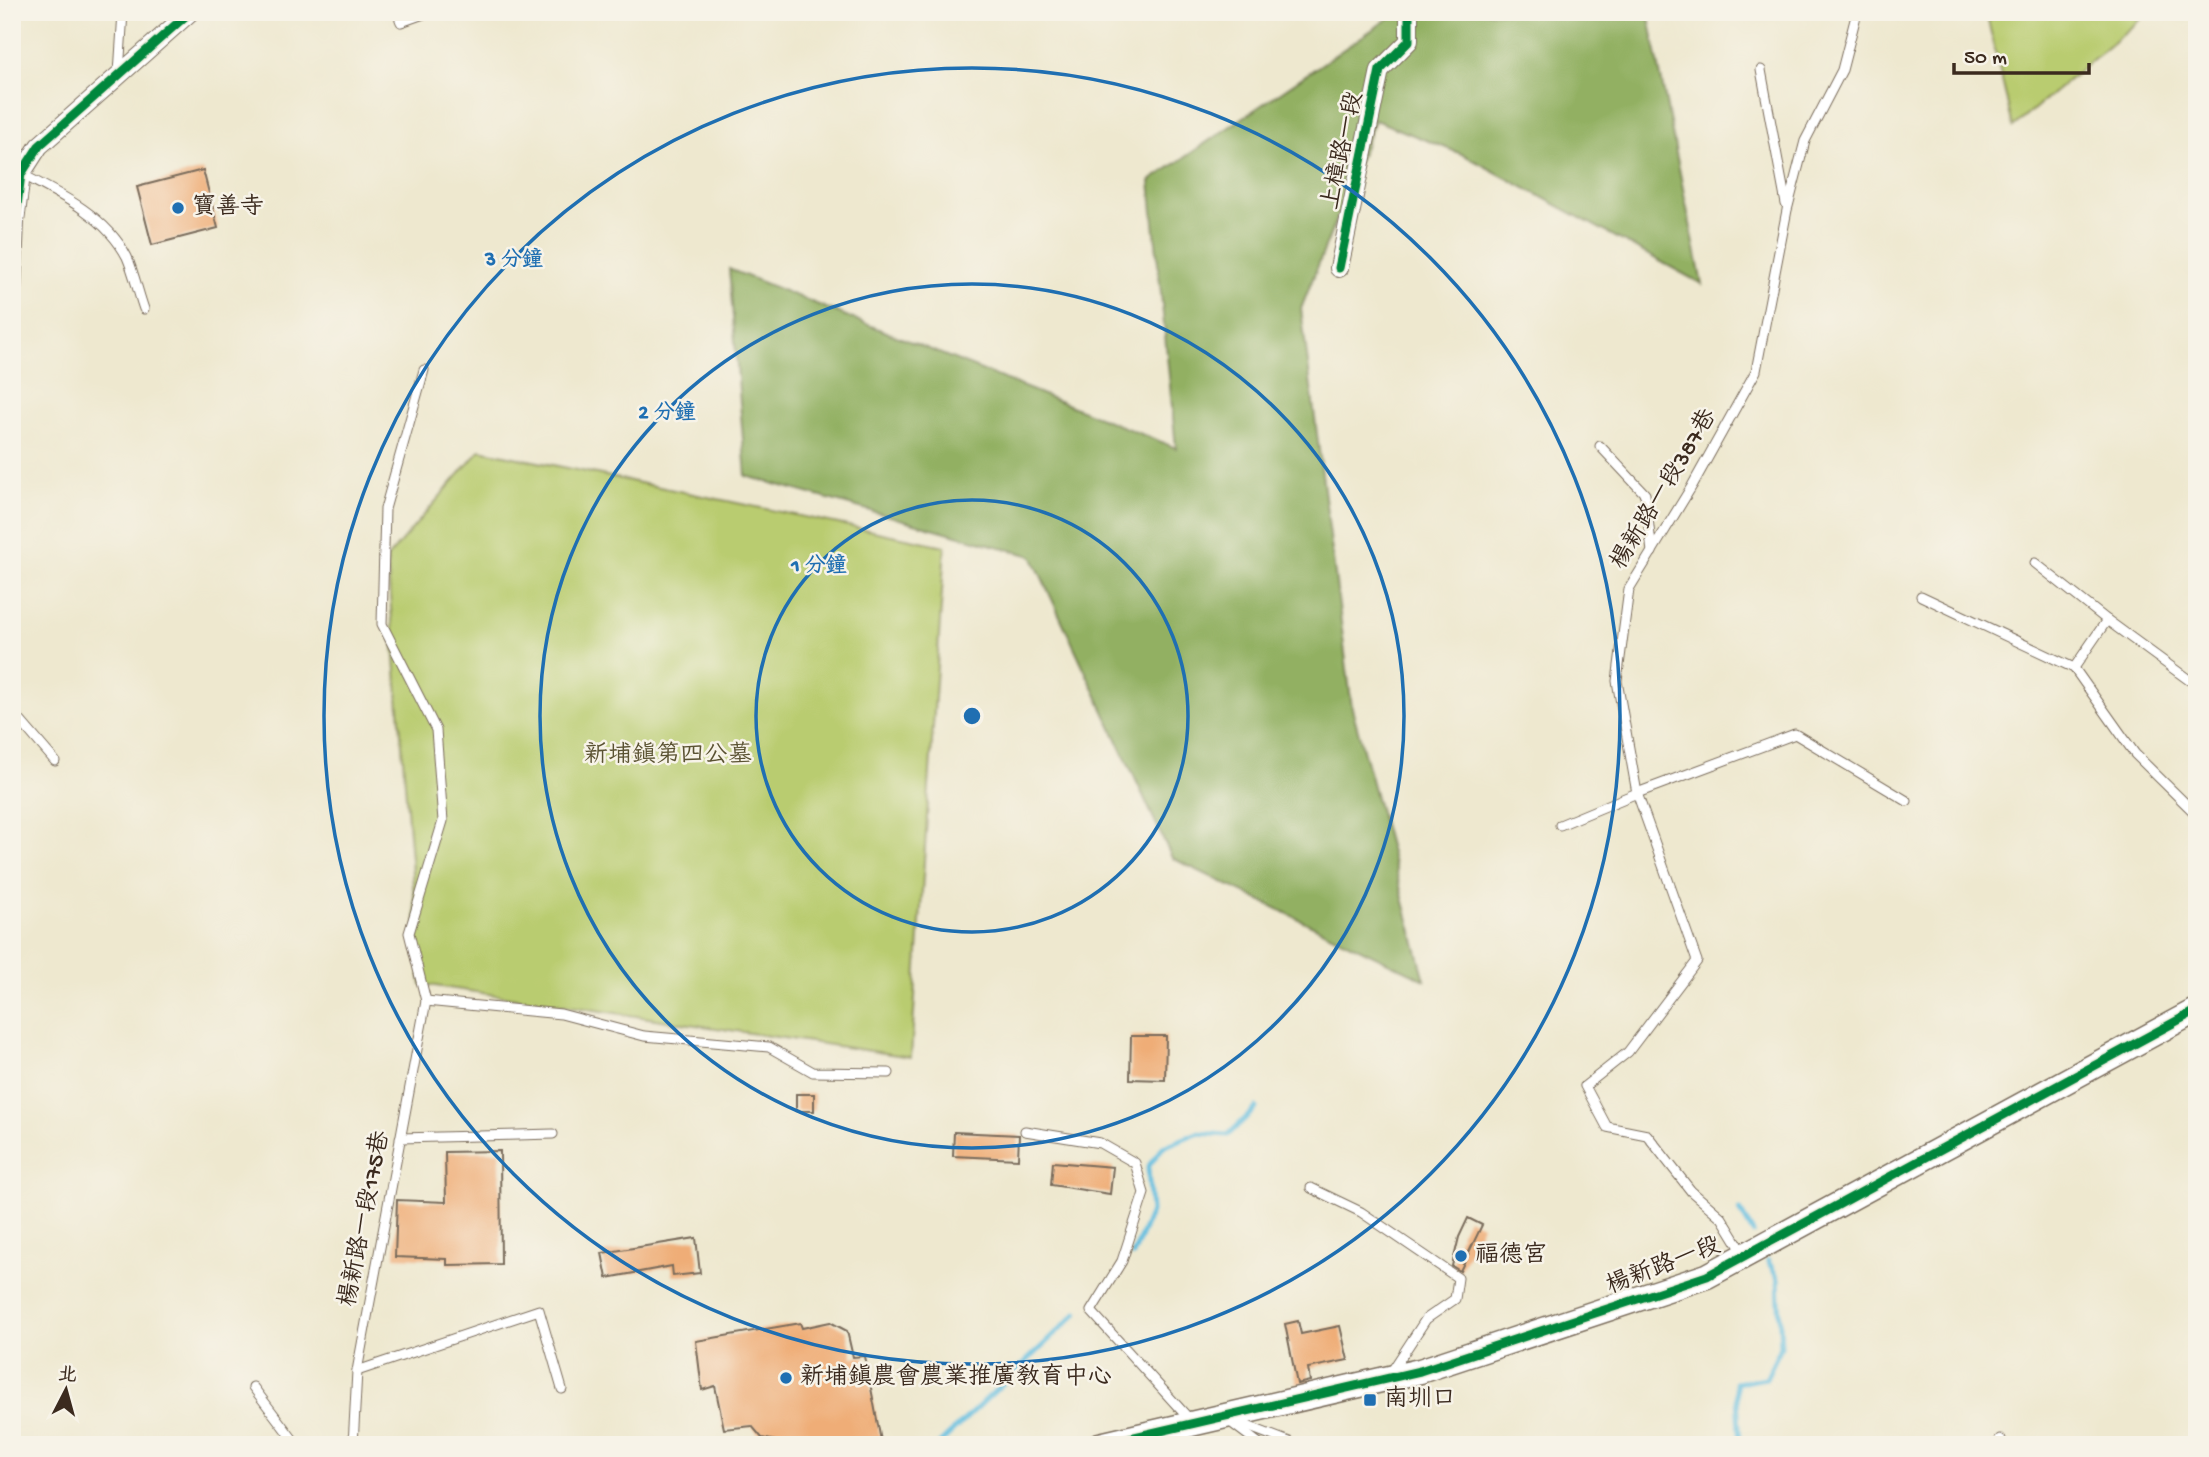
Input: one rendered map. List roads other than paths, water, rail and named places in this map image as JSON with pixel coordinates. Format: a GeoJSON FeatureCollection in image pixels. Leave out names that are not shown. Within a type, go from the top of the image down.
{"type":"FeatureCollection","features":[{"type":"Feature","properties":{"kind":"main road","name":"楊新路一段"},"geometry":{"type":"LineString","coordinates":[[1100,1445],[1420,1371],[1707,1276],[2197,1010]]}},
{"type":"Feature","properties":{"kind":"street"},"geometry":{"type":"LineString","coordinates":[[12,290],[15,222],[21,174],[39,146],[190,12]]}},
{"type":"Feature","properties":{"kind":"street","name":"上樟路一段"},"geometry":{"type":"LineString","coordinates":[[1339,268],[1380,69],[1409,41],[1409,12]]}},
{"type":"Feature","properties":{"kind":"lane"},"geometry":{"type":"LineString","coordinates":[[119,73],[123,12]]}},
{"type":"Feature","properties":{"kind":"lane"},"geometry":{"type":"LineString","coordinates":[[397,12],[401,22],[429,12]]}},
{"type":"Feature","properties":{"kind":"lane","name":"楊新路一段387巷"},"geometry":{"type":"LineString","coordinates":[[1745,1255],[1722,1218],[1691,1191],[1647,1135],[1607,1127],[1585,1086],[1628,1052],[1697,961],[1637,793],[1617,681],[1629,589],[1692,486],[1756,371],[1787,210],[1805,141],[1842,71],[1857,12]]}},
{"type":"Feature","properties":{"kind":"lane"},"geometry":{"type":"LineString","coordinates":[[1761,71],[1787,210]]}},
{"type":"Feature","properties":{"kind":"lane"},"geometry":{"type":"LineString","coordinates":[[21,174],[62,195],[107,230],[128,260],[144,309]]}},
{"type":"Feature","properties":{"kind":"lane"},"geometry":{"type":"LineString","coordinates":[[424,370],[385,509],[383,624],[436,730],[443,821],[410,933],[426,1001],[561,1014],[644,1036],[769,1046],[813,1072],[888,1073]]}},
{"type":"Feature","properties":{"kind":"lane"},"geometry":{"type":"LineString","coordinates":[[1600,446],[1645,494],[1652,552]]}},
{"type":"Feature","properties":{"kind":"lane"},"geometry":{"type":"LineString","coordinates":[[2035,563],[2106,620],[2189,680]]}},
{"type":"Feature","properties":{"kind":"lane"},"geometry":{"type":"LineString","coordinates":[[1921,596],[2074,668],[2135,754],[2197,815]]}},
{"type":"Feature","properties":{"kind":"lane"},"geometry":{"type":"LineString","coordinates":[[2074,668],[2106,620]]}},
{"type":"Feature","properties":{"kind":"lane"},"geometry":{"type":"LineString","coordinates":[[12,711],[55,761]]}},
{"type":"Feature","properties":{"kind":"lane"},"geometry":{"type":"LineString","coordinates":[[1560,825],[1795,734],[1906,802]]}},
{"type":"Feature","properties":{"kind":"lane","name":"楊新路一段175巷"},"geometry":{"type":"LineString","coordinates":[[353,1445],[357,1371],[426,1001]]}},
{"type":"Feature","properties":{"kind":"lane"},"geometry":{"type":"LineString","coordinates":[[1025,1131],[1100,1143],[1135,1163],[1144,1193],[1122,1261],[1091,1311],[1193,1423]]}},
{"type":"Feature","properties":{"kind":"lane"},"geometry":{"type":"LineString","coordinates":[[400,1138],[553,1134]]}},
{"type":"Feature","properties":{"kind":"lane"},"geometry":{"type":"LineString","coordinates":[[1311,1188],[1362,1212],[1458,1278],[1455,1299],[1426,1319],[1387,1378]]}},
{"type":"Feature","properties":{"kind":"lane"},"geometry":{"type":"LineString","coordinates":[[357,1371],[539,1310],[562,1389]]}},
{"type":"Feature","properties":{"kind":"lane"},"geometry":{"type":"LineString","coordinates":[[253,1387],[297,1445]]}},
{"type":"Feature","properties":{"kind":"lane"},"geometry":{"type":"LineString","coordinates":[[1223,1416],[1261,1445]]}},
{"type":"Feature","properties":{"kind":"lane"},"geometry":{"type":"LineString","coordinates":[[1223,1416],[1297,1445]]}},
{"type":"Feature","properties":{"kind":"waterway"},"geometry":{"type":"LineString","coordinates":[[1133,1255],[1151,1212],[1148,1167],[1163,1147],[1197,1133],[1228,1135],[1256,1108]]}},
{"type":"Feature","properties":{"kind":"waterway"},"geometry":{"type":"LineString","coordinates":[[1740,1210],[1753,1233]]}},
{"type":"Feature","properties":{"kind":"waterway"},"geometry":{"type":"LineString","coordinates":[[1740,1445],[1736,1383],[1766,1378],[1781,1347],[1778,1279],[1768,1261]]}},
{"type":"Feature","properties":{"kind":"waterway"},"geometry":{"type":"LineString","coordinates":[[939,1444],[1077,1313]]}},
{"type":"Feature","properties":{"kind":"place","name":"寶善寺"},"geometry":{"type":"Point","coordinates":[178,208]}},
{"type":"Feature","properties":{"kind":"place","name":"福德宫"},"geometry":{"type":"Point","coordinates":[1461,1256]}},
{"type":"Feature","properties":{"kind":"place","name":"新埔鎮農會農業推廣教育中心"},"geometry":{"type":"Point","coordinates":[786,1378]}},
{"type":"Feature","properties":{"kind":"place","name":"南圳口"},"geometry":{"type":"Point","coordinates":[1370,1400]}},
{"type":"Feature","properties":{"kind":"park label","name":"新埔鎮第四公墓"},"geometry":{"type":"Point","coordinates":[668,756]}}]}
